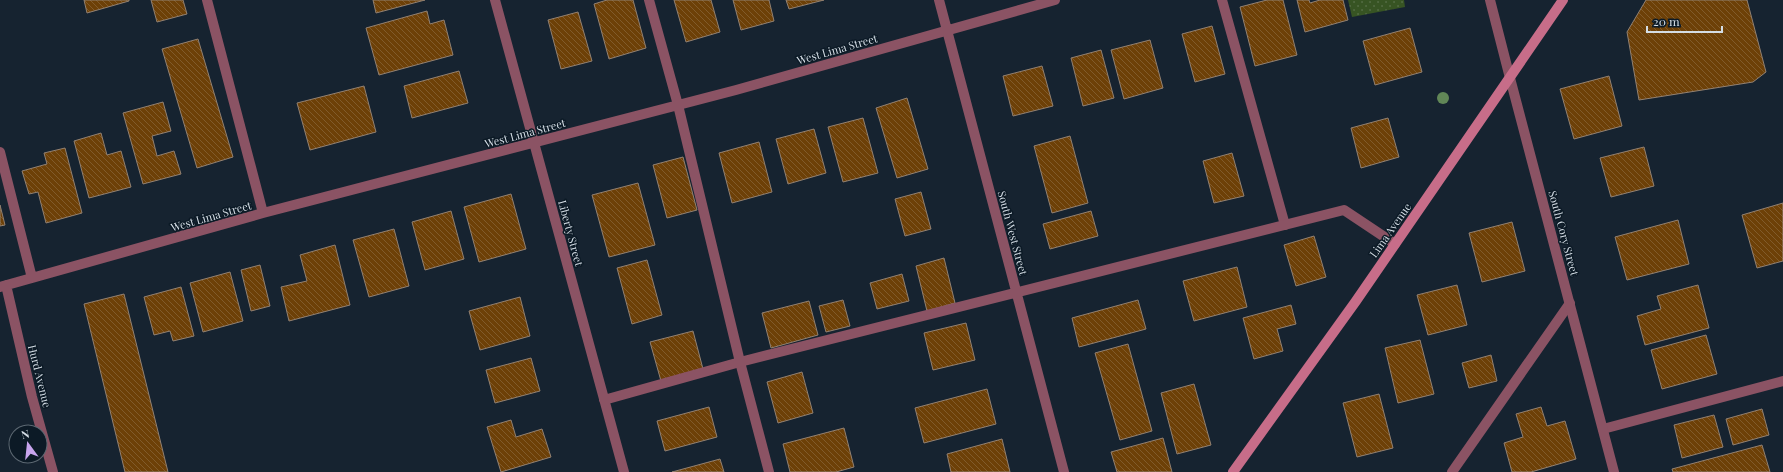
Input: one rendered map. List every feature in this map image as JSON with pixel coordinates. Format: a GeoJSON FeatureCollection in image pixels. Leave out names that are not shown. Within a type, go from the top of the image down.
{"type":"FeatureCollection","features":[{"type":"Feature","properties":{"kind":"main road","name":"Lima Avenue"},"geometry":{"type":"LineString","coordinates":[[1233,472],[1395,244],[1563,0]]}},
{"type":"Feature","properties":{"kind":"street"},"geometry":{"type":"LineString","coordinates":[[207,0],[263,213]]}},
{"type":"Feature","properties":{"kind":"street","name":"Liberty Street"},"geometry":{"type":"LineString","coordinates":[[495,0],[624,472]]}},
{"type":"Feature","properties":{"kind":"street"},"geometry":{"type":"LineString","coordinates":[[649,0],[678,105],[740,362],[769,472]]}},
{"type":"Feature","properties":{"kind":"street","name":"South West Street"},"geometry":{"type":"LineString","coordinates":[[939,0],[1064,472]]}},
{"type":"Feature","properties":{"kind":"street","name":"West Lima Street"},"geometry":{"type":"LineString","coordinates":[[3,286],[263,213],[678,105],[1055,0]]}},
{"type":"Feature","properties":{"kind":"street"},"geometry":{"type":"LineString","coordinates":[[1222,0],[1285,225]]}},
{"type":"Feature","properties":{"kind":"street","name":"South Cory Street"},"geometry":{"type":"LineString","coordinates":[[1490,0],[1614,472]]}},
{"type":"Feature","properties":{"kind":"street"},"geometry":{"type":"LineString","coordinates":[[0,152],[32,278]]}},
{"type":"Feature","properties":{"kind":"street"},"geometry":{"type":"LineString","coordinates":[[604,400],[740,362],[1344,210],[1395,244]]}},
{"type":"Feature","properties":{"kind":"street","name":"Hurd Avenue"},"geometry":{"type":"LineString","coordinates":[[3,286],[53,472]]}},
{"type":"Feature","properties":{"kind":"street"},"geometry":{"type":"LineString","coordinates":[[1452,472],[1570,303]]}},
{"type":"Feature","properties":{"kind":"street"},"geometry":{"type":"LineString","coordinates":[[1603,429],[1783,381]]}},
{"type":"Feature","properties":{"kind":"green space"},"geometry":{"type":"Polygon","coordinates":[[[1348,0],[1404,0],[1405,7],[1352,17],[1348,0]]]}},
{"type":"Feature","properties":{"kind":"building"},"geometry":{"type":"Polygon","coordinates":[[[84,0],[129,0],[129,1],[87,13],[84,0]]]}},
{"type":"Feature","properties":{"kind":"building"},"geometry":{"type":"Polygon","coordinates":[[[151,0],[183,0],[187,14],[157,22],[151,0]]]}},
{"type":"Feature","properties":{"kind":"building"},"geometry":{"type":"Polygon","coordinates":[[[373,0],[425,0],[376,13],[373,0]]]}},
{"type":"Feature","properties":{"kind":"building"},"geometry":{"type":"Polygon","coordinates":[[[607,0],[633,0],[646,48],[609,59],[594,4],[607,0]]]}},
{"type":"Feature","properties":{"kind":"building"},"geometry":{"type":"Polygon","coordinates":[[[674,0],[711,0],[720,32],[686,42],[674,0]]]}},
{"type":"Feature","properties":{"kind":"building"},"geometry":{"type":"Polygon","coordinates":[[[733,0],[769,0],[774,21],[741,30],[733,0]]]}},
{"type":"Feature","properties":{"kind":"building"},"geometry":{"type":"Polygon","coordinates":[[[786,0],[824,0],[789,9],[786,0]]]}},
{"type":"Feature","properties":{"kind":"building"},"geometry":{"type":"Polygon","coordinates":[[[1267,0],[1283,0],[1297,55],[1255,66],[1240,7],[1267,0]]]}},
{"type":"Feature","properties":{"kind":"building"},"geometry":{"type":"Polygon","coordinates":[[[1297,0],[1309,0],[1310,3],[1320,0],[1343,0],[1348,20],[1305,32],[1297,0]]]}},
{"type":"Feature","properties":{"kind":"building"},"geometry":{"type":"Polygon","coordinates":[[[1646,0],[1747,0],[1766,72],[1753,82],[1639,100],[1627,32],[1646,0]]]}},
{"type":"Feature","properties":{"kind":"building"},"geometry":{"type":"Polygon","coordinates":[[[427,11],[430,24],[444,20],[453,55],[379,75],[366,28],[427,11]]]}},
{"type":"Feature","properties":{"kind":"building"},"geometry":{"type":"Polygon","coordinates":[[[578,12],[592,61],[561,69],[548,20],[578,12]]]}},
{"type":"Feature","properties":{"kind":"building"},"geometry":{"type":"Polygon","coordinates":[[[1212,26],[1225,74],[1195,82],[1182,34],[1212,26]]]}},
{"type":"Feature","properties":{"kind":"building"},"geometry":{"type":"Polygon","coordinates":[[[1410,28],[1422,72],[1375,85],[1363,41],[1410,28]]]}},
{"type":"Feature","properties":{"kind":"building"},"geometry":{"type":"Polygon","coordinates":[[[198,39],[233,157],[197,168],[162,49],[198,39]]]}},
{"type":"Feature","properties":{"kind":"building"},"geometry":{"type":"Polygon","coordinates":[[[1150,40],[1163,88],[1124,99],[1111,50],[1150,40]]]}},
{"type":"Feature","properties":{"kind":"building"},"geometry":{"type":"Polygon","coordinates":[[[1101,50],[1114,98],[1083,106],[1071,58],[1101,50]]]}},
{"type":"Feature","properties":{"kind":"building"},"geometry":{"type":"Polygon","coordinates":[[[1042,66],[1053,106],[1013,116],[1003,76],[1042,66]]]}},
{"type":"Feature","properties":{"kind":"building"},"geometry":{"type":"Polygon","coordinates":[[[459,71],[468,103],[412,118],[404,86],[459,71]]]}},
{"type":"Feature","properties":{"kind":"building"},"geometry":{"type":"Polygon","coordinates":[[[1609,76],[1622,126],[1574,139],[1560,89],[1609,76]]]}},
{"type":"Feature","properties":{"kind":"building"},"geometry":{"type":"Polygon","coordinates":[[[364,86],[376,132],[310,150],[297,103],[364,86]]]}},
{"type":"Feature","properties":{"kind":"building"},"geometry":{"type":"Polygon","coordinates":[[[907,98],[928,169],[897,178],[876,108],[907,98]]]}},
{"type":"Feature","properties":{"kind":"building"},"geometry":{"type":"Polygon","coordinates":[[[163,102],[171,131],[152,136],[157,156],[174,151],[181,174],[143,184],[123,113],[163,102]]]}},
{"type":"Feature","properties":{"kind":"building"},"geometry":{"type":"Polygon","coordinates":[[[863,118],[878,173],[843,182],[828,127],[863,118]]]}},
{"type":"Feature","properties":{"kind":"building"},"geometry":{"type":"Polygon","coordinates":[[[1388,118],[1399,157],[1361,168],[1351,128],[1388,118]]]}},
{"type":"Feature","properties":{"kind":"building"},"geometry":{"type":"Polygon","coordinates":[[[814,129],[826,173],[788,184],[776,139],[814,129]]]}},
{"type":"Feature","properties":{"kind":"building"},"geometry":{"type":"Polygon","coordinates":[[[101,133],[107,155],[121,151],[131,187],[89,198],[74,141],[101,133]]]}},
{"type":"Feature","properties":{"kind":"building"},"geometry":{"type":"Polygon","coordinates":[[[1070,136],[1088,203],[1052,213],[1034,146],[1070,136]]]}},
{"type":"Feature","properties":{"kind":"building"},"geometry":{"type":"Polygon","coordinates":[[[759,142],[772,192],[732,203],[719,153],[759,142]]]}},
{"type":"Feature","properties":{"kind":"building"},"geometry":{"type":"Polygon","coordinates":[[[1644,147],[1654,186],[1611,197],[1600,158],[1644,147]]]}},
{"type":"Feature","properties":{"kind":"building"},"geometry":{"type":"Polygon","coordinates":[[[65,148],[82,213],[46,223],[38,192],[29,194],[22,171],[47,164],[44,153],[65,148]]]}},
{"type":"Feature","properties":{"kind":"building"},"geometry":{"type":"Polygon","coordinates":[[[1232,153],[1244,196],[1214,203],[1203,161],[1232,153]]]}},
{"type":"Feature","properties":{"kind":"building"},"geometry":{"type":"Polygon","coordinates":[[[683,157],[697,210],[667,218],[653,165],[683,157]]]}},
{"type":"Feature","properties":{"kind":"building"},"geometry":{"type":"Polygon","coordinates":[[[638,183],[655,245],[609,257],[592,195],[638,183]]]}},
{"type":"Feature","properties":{"kind":"building"},"geometry":{"type":"Polygon","coordinates":[[[921,192],[931,229],[905,236],[895,199],[921,192]]]}},
{"type":"Feature","properties":{"kind":"building"},"geometry":{"type":"Polygon","coordinates":[[[511,194],[526,249],[479,262],[464,207],[511,194]]]}},
{"type":"Feature","properties":{"kind":"building"},"geometry":{"type":"Polygon","coordinates":[[[1783,203],[1783,261],[1757,268],[1742,215],[1783,203]]]}},
{"type":"Feature","properties":{"kind":"building"},"geometry":{"type":"Polygon","coordinates":[[[0,205],[5,225],[0,226],[0,205]]]}},
{"type":"Feature","properties":{"kind":"building"},"geometry":{"type":"Polygon","coordinates":[[[451,211],[464,259],[425,270],[412,222],[451,211]]]}},
{"type":"Feature","properties":{"kind":"building"},"geometry":{"type":"Polygon","coordinates":[[[1091,211],[1098,236],[1050,249],[1043,224],[1091,211]]]}},
{"type":"Feature","properties":{"kind":"building"},"geometry":{"type":"Polygon","coordinates":[[[1678,220],[1689,264],[1627,280],[1615,237],[1678,220]]]}},
{"type":"Feature","properties":{"kind":"building"},"geometry":{"type":"Polygon","coordinates":[[[1512,222],[1525,271],[1482,282],[1469,233],[1512,222]]]}},
{"type":"Feature","properties":{"kind":"building"},"geometry":{"type":"Polygon","coordinates":[[[394,229],[409,286],[369,297],[353,240],[394,229]]]}},
{"type":"Feature","properties":{"kind":"building"},"geometry":{"type":"Polygon","coordinates":[[[1314,236],[1326,277],[1296,286],[1284,245],[1314,236]]]}},
{"type":"Feature","properties":{"kind":"building"},"geometry":{"type":"Polygon","coordinates":[[[335,245],[350,305],[289,321],[281,287],[307,281],[300,255],[335,245]]]}},
{"type":"Feature","properties":{"kind":"building"},"geometry":{"type":"Polygon","coordinates":[[[944,258],[955,303],[927,311],[916,266],[944,258]]]}},
{"type":"Feature","properties":{"kind":"building"},"geometry":{"type":"Polygon","coordinates":[[[647,260],[662,315],[632,324],[617,268],[647,260]]]}},
{"type":"Feature","properties":{"kind":"building"},"geometry":{"type":"Polygon","coordinates":[[[260,265],[270,306],[251,311],[241,270],[260,265]]]}},
{"type":"Feature","properties":{"kind":"building"},"geometry":{"type":"Polygon","coordinates":[[[1237,267],[1247,307],[1194,321],[1183,281],[1237,267]]]}},
{"type":"Feature","properties":{"kind":"building"},"geometry":{"type":"Polygon","coordinates":[[[230,272],[243,321],[203,332],[190,283],[230,272]]]}},
{"type":"Feature","properties":{"kind":"building"},"geometry":{"type":"Polygon","coordinates":[[[902,274],[909,301],[877,309],[870,283],[902,274]]]}},
{"type":"Feature","properties":{"kind":"building"},"geometry":{"type":"Polygon","coordinates":[[[1457,285],[1467,325],[1428,335],[1417,295],[1457,285]]]}},
{"type":"Feature","properties":{"kind":"building"},"geometry":{"type":"Polygon","coordinates":[[[1698,285],[1709,328],[1645,345],[1637,316],[1661,309],[1657,296],[1698,285]]]}},
{"type":"Feature","properties":{"kind":"building"},"geometry":{"type":"Polygon","coordinates":[[[181,287],[194,336],[173,341],[170,331],[154,335],[144,297],[181,287]]]}},
{"type":"Feature","properties":{"kind":"building"},"geometry":{"type":"Polygon","coordinates":[[[124,294],[168,472],[125,472],[84,304],[124,294]]]}},
{"type":"Feature","properties":{"kind":"building"},"geometry":{"type":"Polygon","coordinates":[[[520,297],[530,336],[480,350],[469,311],[520,297]]]}},
{"type":"Feature","properties":{"kind":"building"},"geometry":{"type":"Polygon","coordinates":[[[843,300],[850,326],[826,332],[819,306],[843,300]]]}},
{"type":"Feature","properties":{"kind":"building"},"geometry":{"type":"Polygon","coordinates":[[[1138,300],[1146,329],[1079,347],[1072,318],[1138,300]]]}},
{"type":"Feature","properties":{"kind":"building"},"geometry":{"type":"Polygon","coordinates":[[[809,301],[818,335],[771,348],[762,313],[809,301]]]}},
{"type":"Feature","properties":{"kind":"building"},"geometry":{"type":"Polygon","coordinates":[[[1291,305],[1296,324],[1277,329],[1283,351],[1254,359],[1243,318],[1291,305]]]}},
{"type":"Feature","properties":{"kind":"building"},"geometry":{"type":"Polygon","coordinates":[[[966,323],[975,360],[933,370],[924,333],[966,323]]]}},
{"type":"Feature","properties":{"kind":"building"},"geometry":{"type":"Polygon","coordinates":[[[693,331],[703,369],[661,381],[650,342],[693,331]]]}},
{"type":"Feature","properties":{"kind":"building"},"geometry":{"type":"Polygon","coordinates":[[[1706,335],[1717,374],[1662,389],[1651,350],[1706,335]]]}},
{"type":"Feature","properties":{"kind":"building"},"geometry":{"type":"Polygon","coordinates":[[[1420,340],[1434,394],[1398,403],[1385,348],[1420,340]]]}},
{"type":"Feature","properties":{"kind":"building"},"geometry":{"type":"Polygon","coordinates":[[[1128,344],[1152,431],[1120,440],[1095,353],[1128,344]]]}},
{"type":"Feature","properties":{"kind":"building"},"geometry":{"type":"Polygon","coordinates":[[[1491,355],[1497,381],[1469,388],[1462,363],[1491,355]]]}},
{"type":"Feature","properties":{"kind":"building"},"geometry":{"type":"Polygon","coordinates":[[[531,358],[540,391],[495,403],[486,370],[531,358]]]}},
{"type":"Feature","properties":{"kind":"building"},"geometry":{"type":"Polygon","coordinates":[[[802,372],[813,413],[778,423],[767,382],[802,372]]]}},
{"type":"Feature","properties":{"kind":"building"},"geometry":{"type":"Polygon","coordinates":[[[1194,384],[1211,445],[1177,454],[1161,393],[1194,384]]]}},
{"type":"Feature","properties":{"kind":"building"},"geometry":{"type":"Polygon","coordinates":[[[987,389],[996,424],[924,443],[915,408],[987,389]]]}},
{"type":"Feature","properties":{"kind":"building"},"geometry":{"type":"Polygon","coordinates":[[[1379,394],[1393,448],[1357,457],[1343,403],[1379,394]]]}},
{"type":"Feature","properties":{"kind":"building"},"geometry":{"type":"Polygon","coordinates":[[[709,407],[717,437],[665,451],[657,421],[709,407]]]}},
{"type":"Feature","properties":{"kind":"building"},"geometry":{"type":"Polygon","coordinates":[[[1541,407],[1547,426],[1565,421],[1576,459],[1531,472],[1512,472],[1504,443],[1523,437],[1516,414],[1541,407]]]}},
{"type":"Feature","properties":{"kind":"building"},"geometry":{"type":"Polygon","coordinates":[[[1762,409],[1769,435],[1733,445],[1726,419],[1762,409]]]}},
{"type":"Feature","properties":{"kind":"building"},"geometry":{"type":"Polygon","coordinates":[[[1714,415],[1723,447],[1682,458],[1674,425],[1714,415]]]}},
{"type":"Feature","properties":{"kind":"building"},"geometry":{"type":"Polygon","coordinates":[[[511,420],[516,437],[542,429],[551,457],[501,472],[487,427],[511,420]]]}},
{"type":"Feature","properties":{"kind":"building"},"geometry":{"type":"Polygon","coordinates":[[[844,428],[854,467],[836,472],[790,472],[783,444],[844,428]]]}},
{"type":"Feature","properties":{"kind":"building"},"geometry":{"type":"Polygon","coordinates":[[[1163,438],[1172,472],[1117,472],[1111,452],[1163,438]]]}},
{"type":"Feature","properties":{"kind":"building"},"geometry":{"type":"Polygon","coordinates":[[[1002,439],[1010,472],[951,472],[947,454],[1002,439]]]}},
{"type":"Feature","properties":{"kind":"building"},"geometry":{"type":"Polygon","coordinates":[[[1762,445],[1770,472],[1673,472],[1672,469],[1762,445]]]}},
{"type":"Feature","properties":{"kind":"building"},"geometry":{"type":"Polygon","coordinates":[[[720,459],[724,472],[672,472],[720,459]]]}}]}
